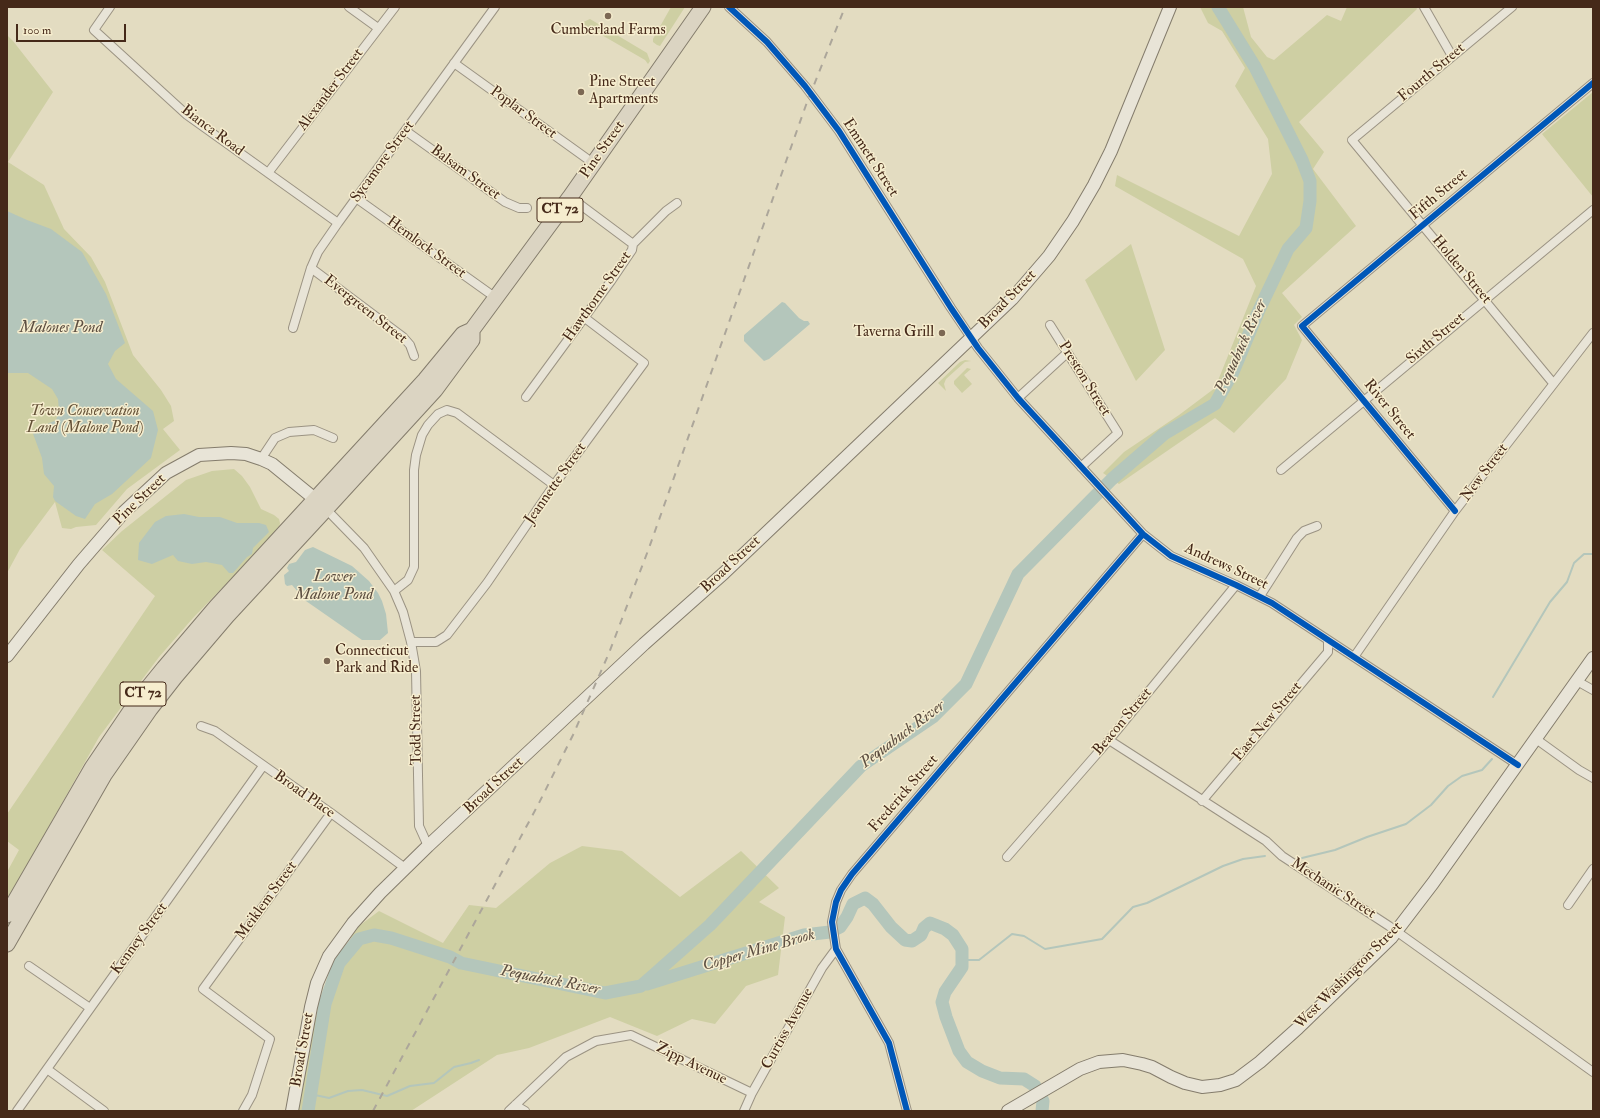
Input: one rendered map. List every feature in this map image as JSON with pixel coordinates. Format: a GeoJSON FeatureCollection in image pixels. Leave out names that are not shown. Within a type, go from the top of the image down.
{"type":"FeatureCollection","features":[{"type":"Feature","properties":{"kind":"highway","name":"Pine Street"},"geometry":{"type":"LineString","coordinates":[[321,504],[463,334],[472,330],[570,197],[703,7]]}},
{"type":"Feature","properties":{"kind":"highway","name":"CT 72"},"geometry":{"type":"LineString","coordinates":[[7,914],[92,768],[138,700],[196,630],[321,504]]}},
{"type":"Feature","properties":{"kind":"highway","name":"CT 72"},"geometry":{"type":"LineString","coordinates":[[7,944],[104,774],[150,709],[321,504]]}},
{"type":"Feature","properties":{"kind":"main road","name":"Broad Street"},"geometry":{"type":"LineString","coordinates":[[292,1111],[311,1007],[317,983],[329,956],[353,923],[428,846],[644,644],[724,573],[1012,299],[1049,256],[1074,221],[1111,151],[1170,7]]}},
{"type":"Feature","properties":{"kind":"main road","name":"Pine Street"},"geometry":{"type":"LineString","coordinates":[[7,656],[79,564],[124,512],[166,473],[199,455],[230,453],[246,454],[261,459],[272,464],[321,504]]}},
{"type":"Feature","properties":{"kind":"main road","name":"West Washington Street"},"geometry":{"type":"LineString","coordinates":[[1008,1111],[1080,1069],[1099,1062],[1123,1060],[1152,1067],[1171,1077],[1195,1086],[1220,1085],[1236,1080],[1260,1062],[1298,1028],[1396,931],[1518,765],[1593,658]]}},
{"type":"Feature","properties":{"kind":"street","name":"Bianca Road"},"geometry":{"type":"LineString","coordinates":[[110,7],[94,30],[188,115],[338,223]]}},
{"type":"Feature","properties":{"kind":"street"},"geometry":{"type":"LineString","coordinates":[[349,7],[378,28]]}},
{"type":"Feature","properties":{"kind":"street","name":"Alexander Street"},"geometry":{"type":"LineString","coordinates":[[268,173],[395,7]]}},
{"type":"Feature","properties":{"kind":"street","name":"Sycamore Street"},"geometry":{"type":"LineString","coordinates":[[293,328],[311,268],[318,252],[495,7]]}},
{"type":"Feature","properties":{"kind":"street","name":"Emmett Street"},"geometry":{"type":"LineString","coordinates":[[728,7],[767,42],[805,86],[835,127],[951,308],[972,338]]}},
{"type":"Feature","properties":{"kind":"street"},"geometry":{"type":"LineString","coordinates":[[1424,7],[1452,56]]}},
{"type":"Feature","properties":{"kind":"street","name":"Fourth Street"},"geometry":{"type":"LineString","coordinates":[[1352,140],[1512,7]]}},
{"type":"Feature","properties":{"kind":"street","name":"Poplar Street"},"geometry":{"type":"LineString","coordinates":[[454,63],[593,163]]}},
{"type":"Feature","properties":{"kind":"street","name":"Fifth Street"},"geometry":{"type":"LineString","coordinates":[[1302,326],[1593,84]]}},
{"type":"Feature","properties":{"kind":"street","name":"Balsam Street"},"geometry":{"type":"LineString","coordinates":[[406,131],[505,202],[519,208],[527,208]]}},
{"type":"Feature","properties":{"kind":"street","name":"Holden Street"},"geometry":{"type":"LineString","coordinates":[[1352,140],[1553,383]]}},
{"type":"Feature","properties":{"kind":"street"},"geometry":{"type":"LineString","coordinates":[[570,197],[633,244]]}},
{"type":"Feature","properties":{"kind":"street","name":"Hemlock Street"},"geometry":{"type":"LineString","coordinates":[[356,198],[496,298]]}},
{"type":"Feature","properties":{"kind":"street","name":"Hawthorne Street"},"geometry":{"type":"LineString","coordinates":[[526,397],[585,318],[632,250],[633,244],[666,211],[677,204]]}},
{"type":"Feature","properties":{"kind":"street","name":"Sixth Street"},"geometry":{"type":"LineString","coordinates":[[1281,470],[1593,210]]}},
{"type":"Feature","properties":{"kind":"street","name":"Evergreen Street"},"geometry":{"type":"LineString","coordinates":[[311,268],[403,337],[410,345],[414,356]]}},
{"type":"Feature","properties":{"kind":"street","name":"Jeannette Street"},"geometry":{"type":"LineString","coordinates":[[411,642],[436,642],[447,634],[487,583],[554,485],[644,363],[585,318]]}},
{"type":"Feature","properties":{"kind":"street","name":"Preston Street"},"geometry":{"type":"LineString","coordinates":[[1050,326],[1118,433],[1080,467]]}},
{"type":"Feature","properties":{"kind":"street","name":"River Street"},"geometry":{"type":"LineString","coordinates":[[1302,326],[1456,511]]}},
{"type":"Feature","properties":{"kind":"street","name":"New Street"},"geometry":{"type":"LineString","coordinates":[[1354,657],[1456,511],[1553,383],[1593,333]]}},
{"type":"Feature","properties":{"kind":"street","name":"Andrews Street"},"geometry":{"type":"LineString","coordinates":[[972,338],[1018,398],[1080,467],[1143,534],[1171,556],[1260,596],[1518,765]]}},
{"type":"Feature","properties":{"kind":"street"},"geometry":{"type":"LineString","coordinates":[[1018,398],[1067,353]]}},
{"type":"Feature","properties":{"kind":"street"},"geometry":{"type":"LineString","coordinates":[[394,591],[408,580],[414,567],[414,470],[418,446],[428,425],[438,414],[447,410],[457,413],[554,485]]}},
{"type":"Feature","properties":{"kind":"street"},"geometry":{"type":"LineString","coordinates":[[261,459],[275,438],[289,432],[314,430],[333,438]]}},
{"type":"Feature","properties":{"kind":"street","name":"Todd Street"},"geometry":{"type":"LineString","coordinates":[[321,504],[364,548],[394,591],[403,612],[411,642],[416,671],[418,826],[428,846]]}},
{"type":"Feature","properties":{"kind":"street"},"geometry":{"type":"LineString","coordinates":[[1260,596],[1297,538],[1304,531],[1317,526]]}},
{"type":"Feature","properties":{"kind":"street","name":"Frederick Street"},"geometry":{"type":"LineString","coordinates":[[907,1111],[889,1043],[836,949],[832,922],[836,902],[841,890],[852,874],[1143,534]]}},
{"type":"Feature","properties":{"kind":"street","name":"Beacon Street"},"geometry":{"type":"LineString","coordinates":[[1007,857],[1109,740],[1236,585]]}},
{"type":"Feature","properties":{"kind":"street","name":"East New Street"},"geometry":{"type":"LineString","coordinates":[[1202,800],[1328,652],[1328,641]]}},
{"type":"Feature","properties":{"kind":"street"},"geometry":{"type":"LineString","coordinates":[[1577,681],[1593,690]]}},
{"type":"Feature","properties":{"kind":"street","name":"Broad Place"},"geometry":{"type":"LineString","coordinates":[[201,726],[215,731],[331,813],[405,868]]}},
{"type":"Feature","properties":{"kind":"street"},"geometry":{"type":"LineString","coordinates":[[1536,739],[1579,770],[1593,778]]}},
{"type":"Feature","properties":{"kind":"street","name":"Mechanic Street"},"geometry":{"type":"LineString","coordinates":[[1109,740],[1266,841],[1282,856],[1396,931],[1593,1072]]}},
{"type":"Feature","properties":{"kind":"street","name":"Kenney Street"},"geometry":{"type":"LineString","coordinates":[[17,1111],[263,766]]}},
{"type":"Feature","properties":{"kind":"street","name":"Meiklem Street"},"geometry":{"type":"LineString","coordinates":[[243,1111],[252,1095],[270,1039],[203,989],[331,813]]}},
{"type":"Feature","properties":{"kind":"street"},"geometry":{"type":"LineString","coordinates":[[1568,905],[1593,869]]}},
{"type":"Feature","properties":{"kind":"street","name":"Curtiss Avenue"},"geometry":{"type":"LineString","coordinates":[[744,1111],[752,1093],[822,968],[836,949]]}},
{"type":"Feature","properties":{"kind":"street"},"geometry":{"type":"LineString","coordinates":[[29,966],[90,1008]]}},
{"type":"Feature","properties":{"kind":"street","name":"Zipp Avenue"},"geometry":{"type":"LineString","coordinates":[[515,1105],[566,1057],[596,1041],[631,1035],[752,1093]]}},
{"type":"Feature","properties":{"kind":"street"},"geometry":{"type":"LineString","coordinates":[[47,1069],[104,1111]]}},
{"type":"Feature","properties":{"kind":"street"},"geometry":{"type":"LineString","coordinates":[[509,1111],[515,1105],[524,1111]]}},
{"type":"Feature","properties":{"kind":"green space"},"geometry":{"type":"Polygon","coordinates":[[[671,7],[685,7],[660,46],[653,42],[653,39],[671,7]]]}},
{"type":"Feature","properties":{"kind":"green space"},"geometry":{"type":"Polygon","coordinates":[[[1200,7],[1243,7],[1251,37],[1267,57],[1274,60],[1327,15],[1341,21],[1347,7],[1416,7],[1417,9],[1299,122],[1324,152],[1313,169],[1356,226],[1282,293],[1302,317],[1294,325],[1302,340],[1286,379],[1234,433],[1215,418],[1119,484],[1103,473],[1124,452],[1179,415],[1215,388],[1256,286],[1243,259],[1115,186],[1117,175],[1239,236],[1272,174],[1268,139],[1235,86],[1245,68],[1222,31],[1208,23],[1200,7]]]}},
{"type":"Feature","properties":{"kind":"green space"},"geometry":{"type":"Polygon","coordinates":[[[590,19],[647,53],[650,61],[648,64],[645,60],[581,23],[590,19]]]}},
{"type":"Feature","properties":{"kind":"green space","name":"Malones Pond"},"geometry":{"type":"Polygon","coordinates":[[[7,35],[53,92],[8,162],[44,185],[64,229],[91,257],[105,282],[133,355],[161,390],[171,406],[174,421],[163,429],[180,450],[127,489],[96,525],[71,529],[62,528],[55,502],[20,549],[7,573],[7,35]]]}},
{"type":"Feature","properties":{"kind":"green space"},"geometry":{"type":"Polygon","coordinates":[[[1593,92],[1593,197],[1542,134],[1593,92]]]}},
{"type":"Feature","properties":{"kind":"green space"},"geometry":{"type":"Polygon","coordinates":[[[1131,244],[1165,350],[1136,381],[1085,280],[1131,244]]]}},
{"type":"Feature","properties":{"kind":"green space"},"geometry":{"type":"Polygon","coordinates":[[[965,360],[971,361],[965,362],[946,379],[944,384],[946,391],[938,383],[960,362],[965,360]]]}},
{"type":"Feature","properties":{"kind":"green space"},"geometry":{"type":"Polygon","coordinates":[[[967,368],[971,369],[964,375],[972,384],[962,393],[954,384],[954,381],[967,368]]]}},
{"type":"Feature","properties":{"kind":"green space"},"geometry":{"type":"Polygon","coordinates":[[[234,469],[242,476],[250,487],[261,509],[279,519],[279,529],[193,618],[159,657],[99,737],[7,901],[7,872],[19,850],[7,841],[7,814],[155,596],[102,550],[122,531],[186,480],[212,471],[234,469]]]}},
{"type":"Feature","properties":{"kind":"green space"},"geometry":{"type":"Polygon","coordinates":[[[582,846],[622,851],[680,897],[741,851],[779,888],[759,902],[785,917],[778,975],[746,986],[715,1024],[692,1019],[657,1036],[610,1017],[529,1048],[497,1055],[411,1111],[295,1111],[314,1021],[355,929],[379,911],[443,943],[469,905],[496,908],[550,863],[582,846]]]}},
{"type":"Feature","properties":{"kind":"water","name":"Malones Pond"},"geometry":{"type":"Polygon","coordinates":[[[7,211],[51,229],[82,252],[106,294],[125,343],[115,351],[108,364],[116,379],[153,411],[158,430],[151,458],[112,494],[95,504],[85,519],[76,516],[55,501],[53,497],[54,486],[44,474],[42,458],[32,431],[56,420],[59,411],[58,399],[52,389],[28,373],[7,373],[7,211]]]}},
{"type":"Feature","properties":{"kind":"water"},"geometry":{"type":"Polygon","coordinates":[[[782,302],[785,303],[799,318],[804,321],[808,321],[810,324],[769,359],[764,361],[744,341],[744,335],[782,302]]]}},
{"type":"Feature","properties":{"kind":"water","name":"Lower Malone Pond"},"geometry":{"type":"Polygon","coordinates":[[[184,514],[199,517],[220,517],[237,523],[259,523],[266,525],[269,532],[253,548],[252,554],[247,557],[233,573],[229,573],[222,565],[206,562],[192,564],[178,561],[173,555],[152,564],[138,560],[139,543],[155,522],[166,516],[184,514]]]}},
{"type":"Feature","properties":{"kind":"water","name":"Lower Malone Pond"},"geometry":{"type":"Polygon","coordinates":[[[313,547],[352,566],[369,581],[378,593],[386,614],[388,633],[380,640],[362,640],[306,601],[292,585],[287,586],[285,584],[284,575],[289,571],[287,568],[289,564],[296,562],[305,550],[313,547]]]}},
{"type":"Feature","properties":{"kind":"waterway","name":"Pequabuck River"},"geometry":{"type":"LineString","coordinates":[[308,1111],[325,1004],[339,963],[359,939],[374,935],[391,938],[450,957],[461,963],[605,993],[641,986],[710,925],[861,766],[933,717],[966,684],[1018,574],[1112,479],[1164,434],[1215,404],[1233,372],[1259,310],[1288,249],[1306,228],[1310,201],[1310,181],[1302,160],[1255,67],[1218,7]]}},
{"type":"Feature","properties":{"kind":"waterway"},"geometry":{"type":"LineString","coordinates":[[1493,697],[1550,602],[1567,582],[1574,563],[1584,554],[1593,554]]}},
{"type":"Feature","properties":{"kind":"waterway"},"geometry":{"type":"LineString","coordinates":[[1302,858],[1335,850],[1367,837],[1406,824],[1431,805],[1448,786],[1462,776],[1482,770],[1492,759]]}},
{"type":"Feature","properties":{"kind":"waterway"},"geometry":{"type":"LineString","coordinates":[[962,960],[979,960],[1012,934],[1024,936],[1045,949],[1102,939],[1133,907],[1147,903],[1223,866],[1243,859],[1265,856]]}},
{"type":"Feature","properties":{"kind":"waterway","name":"Copper Mine Brook"},"geometry":{"type":"LineString","coordinates":[[647,984],[804,935],[830,932],[840,927],[853,904],[865,898],[873,904],[891,927],[905,940],[912,941],[921,935],[924,928],[930,923],[945,929],[953,935],[962,949],[962,967],[945,992],[942,1002],[959,1051],[967,1062],[982,1071],[1000,1078],[1024,1079],[1035,1086],[1043,1101],[1042,1111]]}},
{"type":"Feature","properties":{"kind":"waterway"},"geometry":{"type":"LineString","coordinates":[[310,1094],[329,1098],[348,1091],[362,1090],[387,1096],[410,1086],[434,1083],[454,1067],[479,1060]]}},
{"type":"Feature","properties":{"kind":"railway"},"geometry":{"type":"LineString","coordinates":[[373,1111],[538,805],[573,735],[609,653],[649,548],[806,105],[845,7]]}},
{"type":"Feature","properties":{"kind":"cycle path"},"geometry":{"type":"LineString","coordinates":[[729,7],[767,42],[805,86],[839,131],[978,348],[1018,398],[1143,534],[1171,556],[1272,603],[1518,765]]}},
{"type":"Feature","properties":{"kind":"cycle path"},"geometry":{"type":"LineString","coordinates":[[1455,511],[1302,326],[1593,83]]}},
{"type":"Feature","properties":{"kind":"cycle path"},"geometry":{"type":"LineString","coordinates":[[907,1111],[889,1043],[836,949],[832,922],[836,902],[841,890],[852,874],[1143,534]]}},
{"type":"Feature","properties":{"kind":"place","name":"Cumberland Farms"},"geometry":{"type":"Point","coordinates":[608,16]}},
{"type":"Feature","properties":{"kind":"place","name":"Pine Street Apartments"},"geometry":{"type":"Point","coordinates":[581,92]}},
{"type":"Feature","properties":{"kind":"place","name":"Taverna Grill"},"geometry":{"type":"Point","coordinates":[942,333]}},
{"type":"Feature","properties":{"kind":"place","name":"Connecticut Park and Ride"},"geometry":{"type":"Point","coordinates":[327,661]}},
{"type":"Feature","properties":{"kind":"park label","name":"Town Conservation Land (Malone Pond)"},"geometry":{"type":"Point","coordinates":[85,420]}}]}
